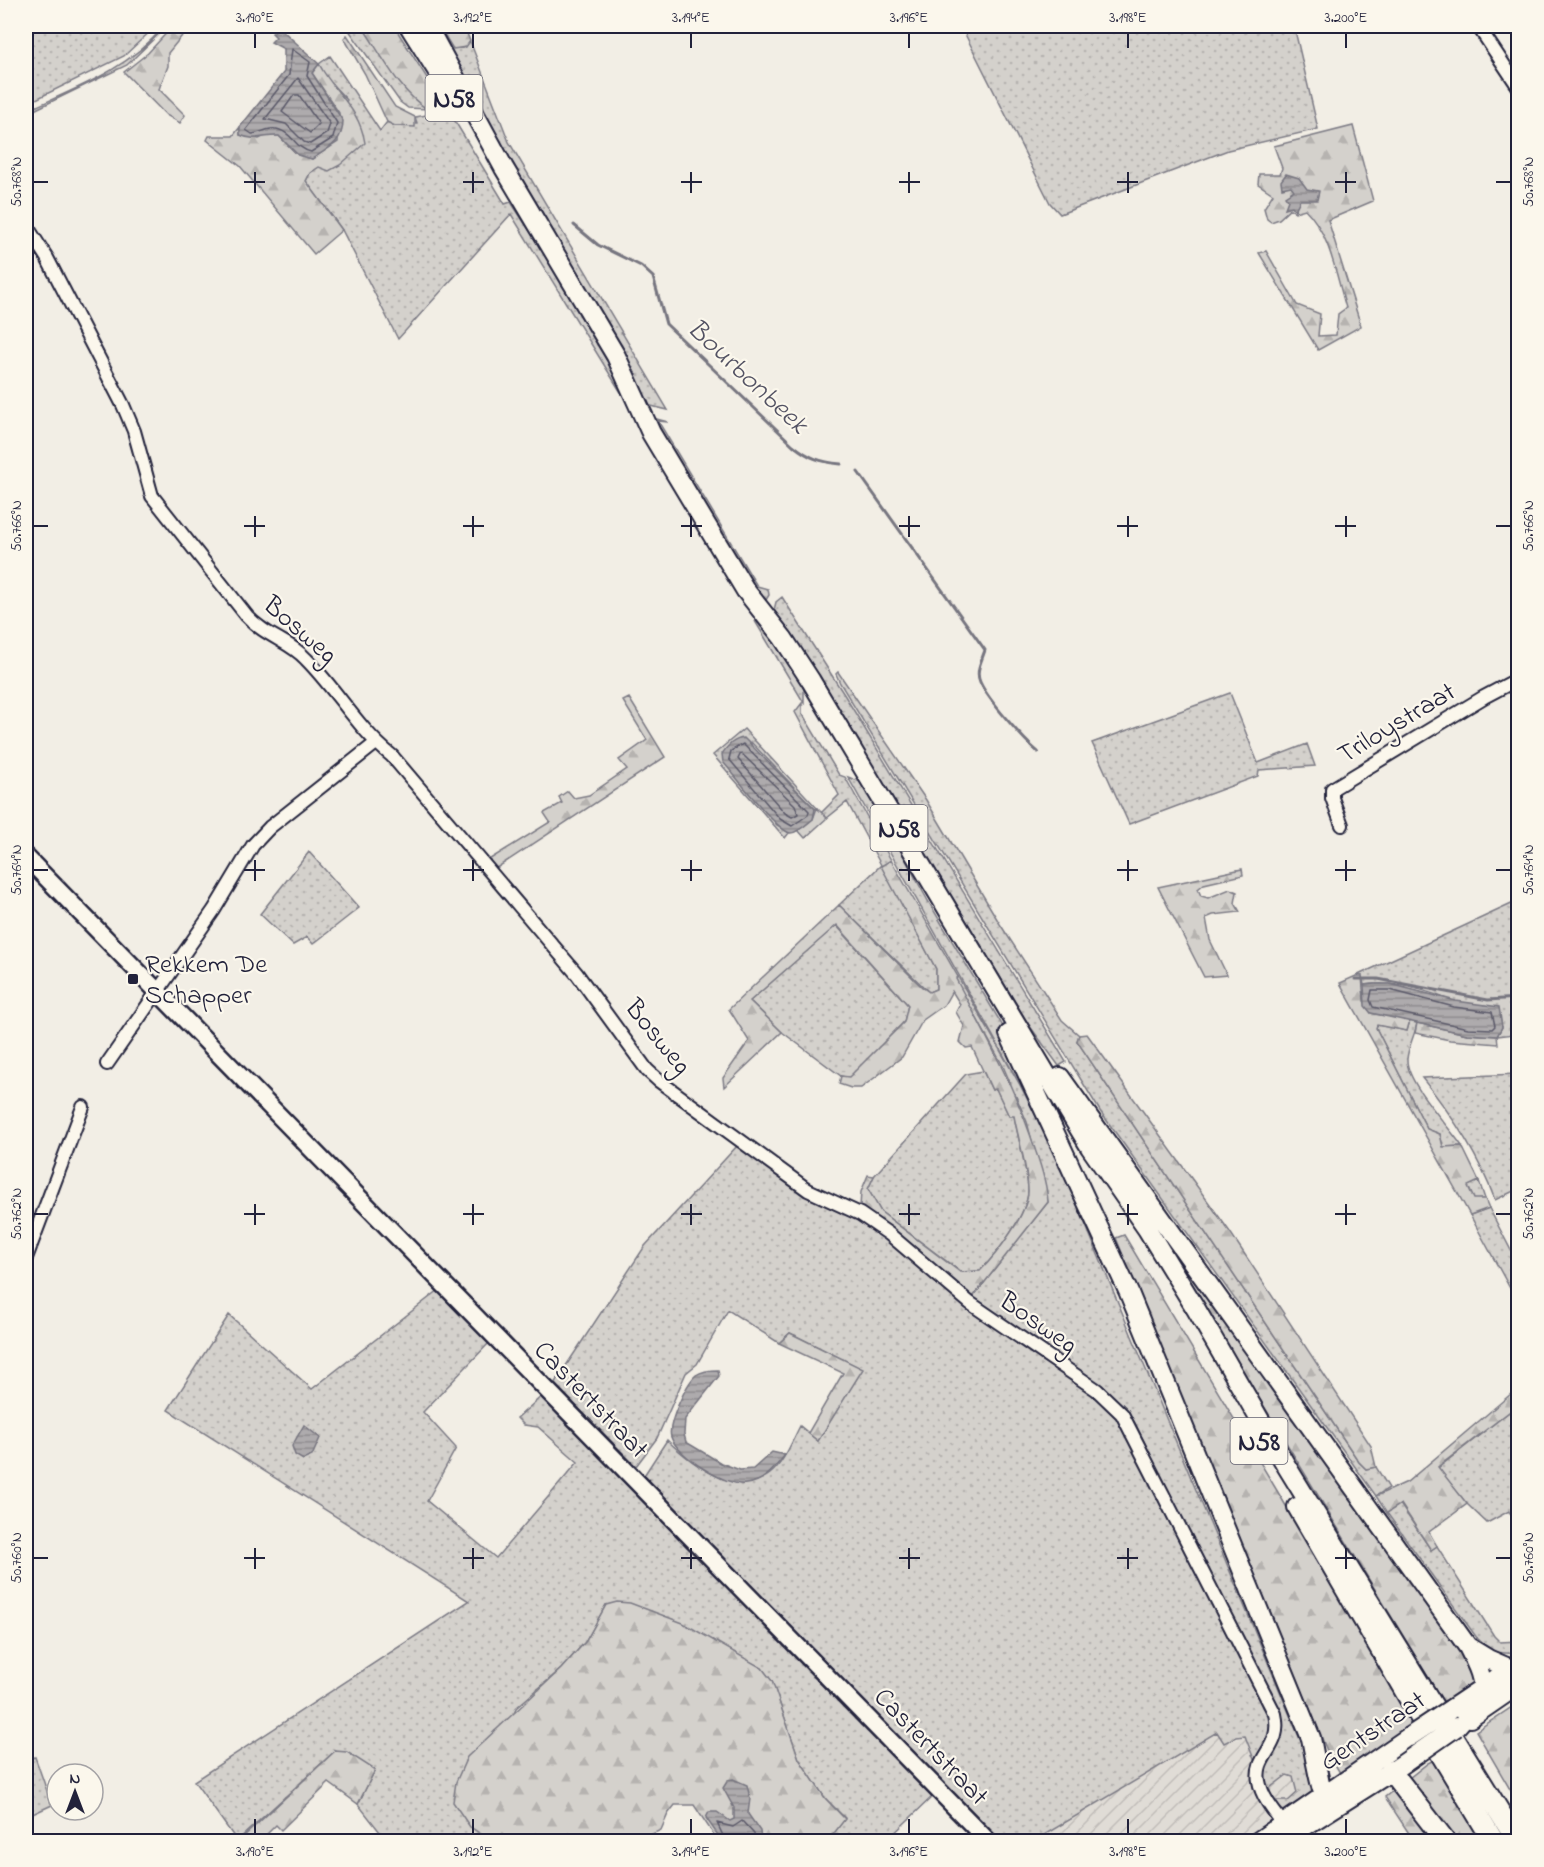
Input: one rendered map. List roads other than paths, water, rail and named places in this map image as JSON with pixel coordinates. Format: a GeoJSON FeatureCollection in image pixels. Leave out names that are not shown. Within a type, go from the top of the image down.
{"type":"FeatureCollection","features":[{"type":"Feature","properties":{"kind":"highway","name":"N58"},"geometry":{"type":"LineString","coordinates":[[1443,1728],[1494,1842]]}},
{"type":"Feature","properties":{"kind":"highway","name":"N58"},"geometry":{"type":"LineString","coordinates":[[1443,1728],[1518,1842]]}},
{"type":"Feature","properties":{"kind":"highway"},"geometry":{"type":"LineString","coordinates":[[1394,1761],[1446,1842]]}},
{"type":"Feature","properties":{"kind":"main road","name":"N58"},"geometry":{"type":"LineString","coordinates":[[409,26],[504,168]]}},
{"type":"Feature","properties":{"kind":"main road","name":"N58"},"geometry":{"type":"LineString","coordinates":[[427,26],[504,168],[616,356],[641,414],[670,466],[746,591],[783,638],[812,684],[1090,1147],[1097,1165],[1443,1728]]}},
{"type":"Feature","properties":{"kind":"main road","name":"Castertstraat"},"geometry":{"type":"LineString","coordinates":[[26,857],[989,1842]]}},
{"type":"Feature","properties":{"kind":"main road","name":"N58"},"geometry":{"type":"LineString","coordinates":[[982,969],[1004,989],[1055,1070],[1468,1647],[1488,1659],[1516,1668]]}},
{"type":"Feature","properties":{"kind":"main road","name":"N58"},"geometry":{"type":"LineString","coordinates":[[982,969],[994,1005],[1013,1041],[1130,1293],[1311,1738],[1331,1773],[1343,1784]]}},
{"type":"Feature","properties":{"kind":"main road"},"geometry":{"type":"LineString","coordinates":[[1468,1647],[1482,1675],[1480,1698]]}},
{"type":"Feature","properties":{"kind":"main road","name":"Gentstraat"},"geometry":{"type":"LineString","coordinates":[[1257,1842],[1285,1833],[1324,1795],[1394,1761],[1408,1737],[1480,1698],[1516,1668]]}},
{"type":"Feature","properties":{"kind":"main road"},"geometry":{"type":"LineString","coordinates":[[1285,1833],[1366,1786],[1394,1761],[1443,1728],[1480,1698],[1518,1685]]}},
{"type":"Feature","properties":{"kind":"main road"},"geometry":{"type":"LineString","coordinates":[[1311,1738],[1320,1774],[1320,1790],[1324,1795]]}},
{"type":"Feature","properties":{"kind":"main road"},"geometry":{"type":"LineString","coordinates":[[1343,1784],[1366,1786]]}},
{"type":"Feature","properties":{"kind":"street"},"geometry":{"type":"LineString","coordinates":[[1478,26],[1518,86]]}},
{"type":"Feature","properties":{"kind":"street","name":"Bosweg"},"geometry":{"type":"LineString","coordinates":[[26,225],[47,258],[123,405],[134,431],[152,496],[258,628],[304,656],[376,743],[392,756],[577,974],[658,1081],[808,1190],[860,1214],[889,1234],[970,1303],[1097,1390],[1122,1414],[1275,1714],[1277,1733],[1259,1768],[1259,1781],[1285,1833]]}},
{"type":"Feature","properties":{"kind":"street","name":"Triloystraat"},"geometry":{"type":"LineString","coordinates":[[1342,825],[1332,798],[1332,789],[1484,697],[1518,679]]}},
{"type":"Feature","properties":{"kind":"street"},"geometry":{"type":"LineString","coordinates":[[107,1064],[214,910],[253,845],[270,827],[376,743]]}},
{"type":"Feature","properties":{"kind":"street"},"geometry":{"type":"LineString","coordinates":[[26,1258],[83,1107]]}},
{"type":"Feature","properties":{"kind":"water"},"geometry":{"type":"Polygon","coordinates":[[[277,29],[282,30],[319,64],[312,73],[343,121],[338,139],[312,159],[298,155],[279,136],[255,138],[240,135],[240,127],[284,72],[284,49],[271,42],[276,37],[272,33],[277,29]]]}},
{"type":"Feature","properties":{"kind":"water"},"geometry":{"type":"Polygon","coordinates":[[[1286,174],[1299,178],[1307,189],[1319,191],[1317,200],[1300,200],[1295,210],[1292,206],[1285,208],[1288,200],[1285,196],[1294,190],[1291,186],[1282,188],[1281,181],[1286,174]]]}},
{"type":"Feature","properties":{"kind":"water"},"geometry":{"type":"Polygon","coordinates":[[[744,738],[815,809],[813,819],[799,830],[790,833],[775,822],[723,762],[722,754],[727,748],[734,741],[744,738]]]}},
{"type":"Feature","properties":{"kind":"water"},"geometry":{"type":"Polygon","coordinates":[[[1390,984],[1456,1001],[1499,1007],[1502,1027],[1497,1036],[1467,1034],[1371,1013],[1365,1006],[1364,985],[1390,984]]]}},
{"type":"Feature","properties":{"kind":"water"},"geometry":{"type":"Polygon","coordinates":[[[1518,1003],[1518,1035],[1510,1028],[1512,1009],[1518,1003]]]}},
{"type":"Feature","properties":{"kind":"water"},"geometry":{"type":"Polygon","coordinates":[[[718,1370],[719,1376],[685,1419],[686,1442],[721,1463],[740,1470],[753,1469],[772,1452],[785,1455],[759,1481],[738,1484],[727,1481],[692,1461],[675,1445],[671,1437],[675,1414],[692,1380],[701,1373],[718,1370]]]}},
{"type":"Feature","properties":{"kind":"water"},"geometry":{"type":"Polygon","coordinates":[[[304,1425],[320,1438],[312,1456],[303,1460],[295,1455],[292,1446],[304,1425]]]}},
{"type":"Feature","properties":{"kind":"water"},"geometry":{"type":"Polygon","coordinates":[[[733,1779],[747,1785],[750,1798],[748,1814],[760,1831],[761,1841],[722,1841],[706,1818],[709,1812],[717,1812],[730,1821],[734,1819],[734,1808],[723,1788],[728,1780],[733,1779]]]}},
{"type":"Feature","properties":{"kind":"waterway","name":"Bourbonbeek"},"geometry":{"type":"LineString","coordinates":[[574,225],[598,245],[641,266],[653,277],[666,324],[793,445],[815,459],[841,464]]}},
{"type":"Feature","properties":{"kind":"waterway","name":"Bourbonbeek"},"geometry":{"type":"LineString","coordinates":[[858,472],[985,650],[978,674],[984,690],[1006,719],[1038,752]]}},
{"type":"Feature","properties":{"kind":"waterway","name":"Bourbonbeek"},"geometry":{"type":"LineString","coordinates":[[1355,979],[1378,979],[1488,1000],[1518,998]]}},
{"type":"Feature","properties":{"kind":"place","name":"Rekkem De Schapper"},"geometry":{"type":"Point","coordinates":[133,979]}}]}
